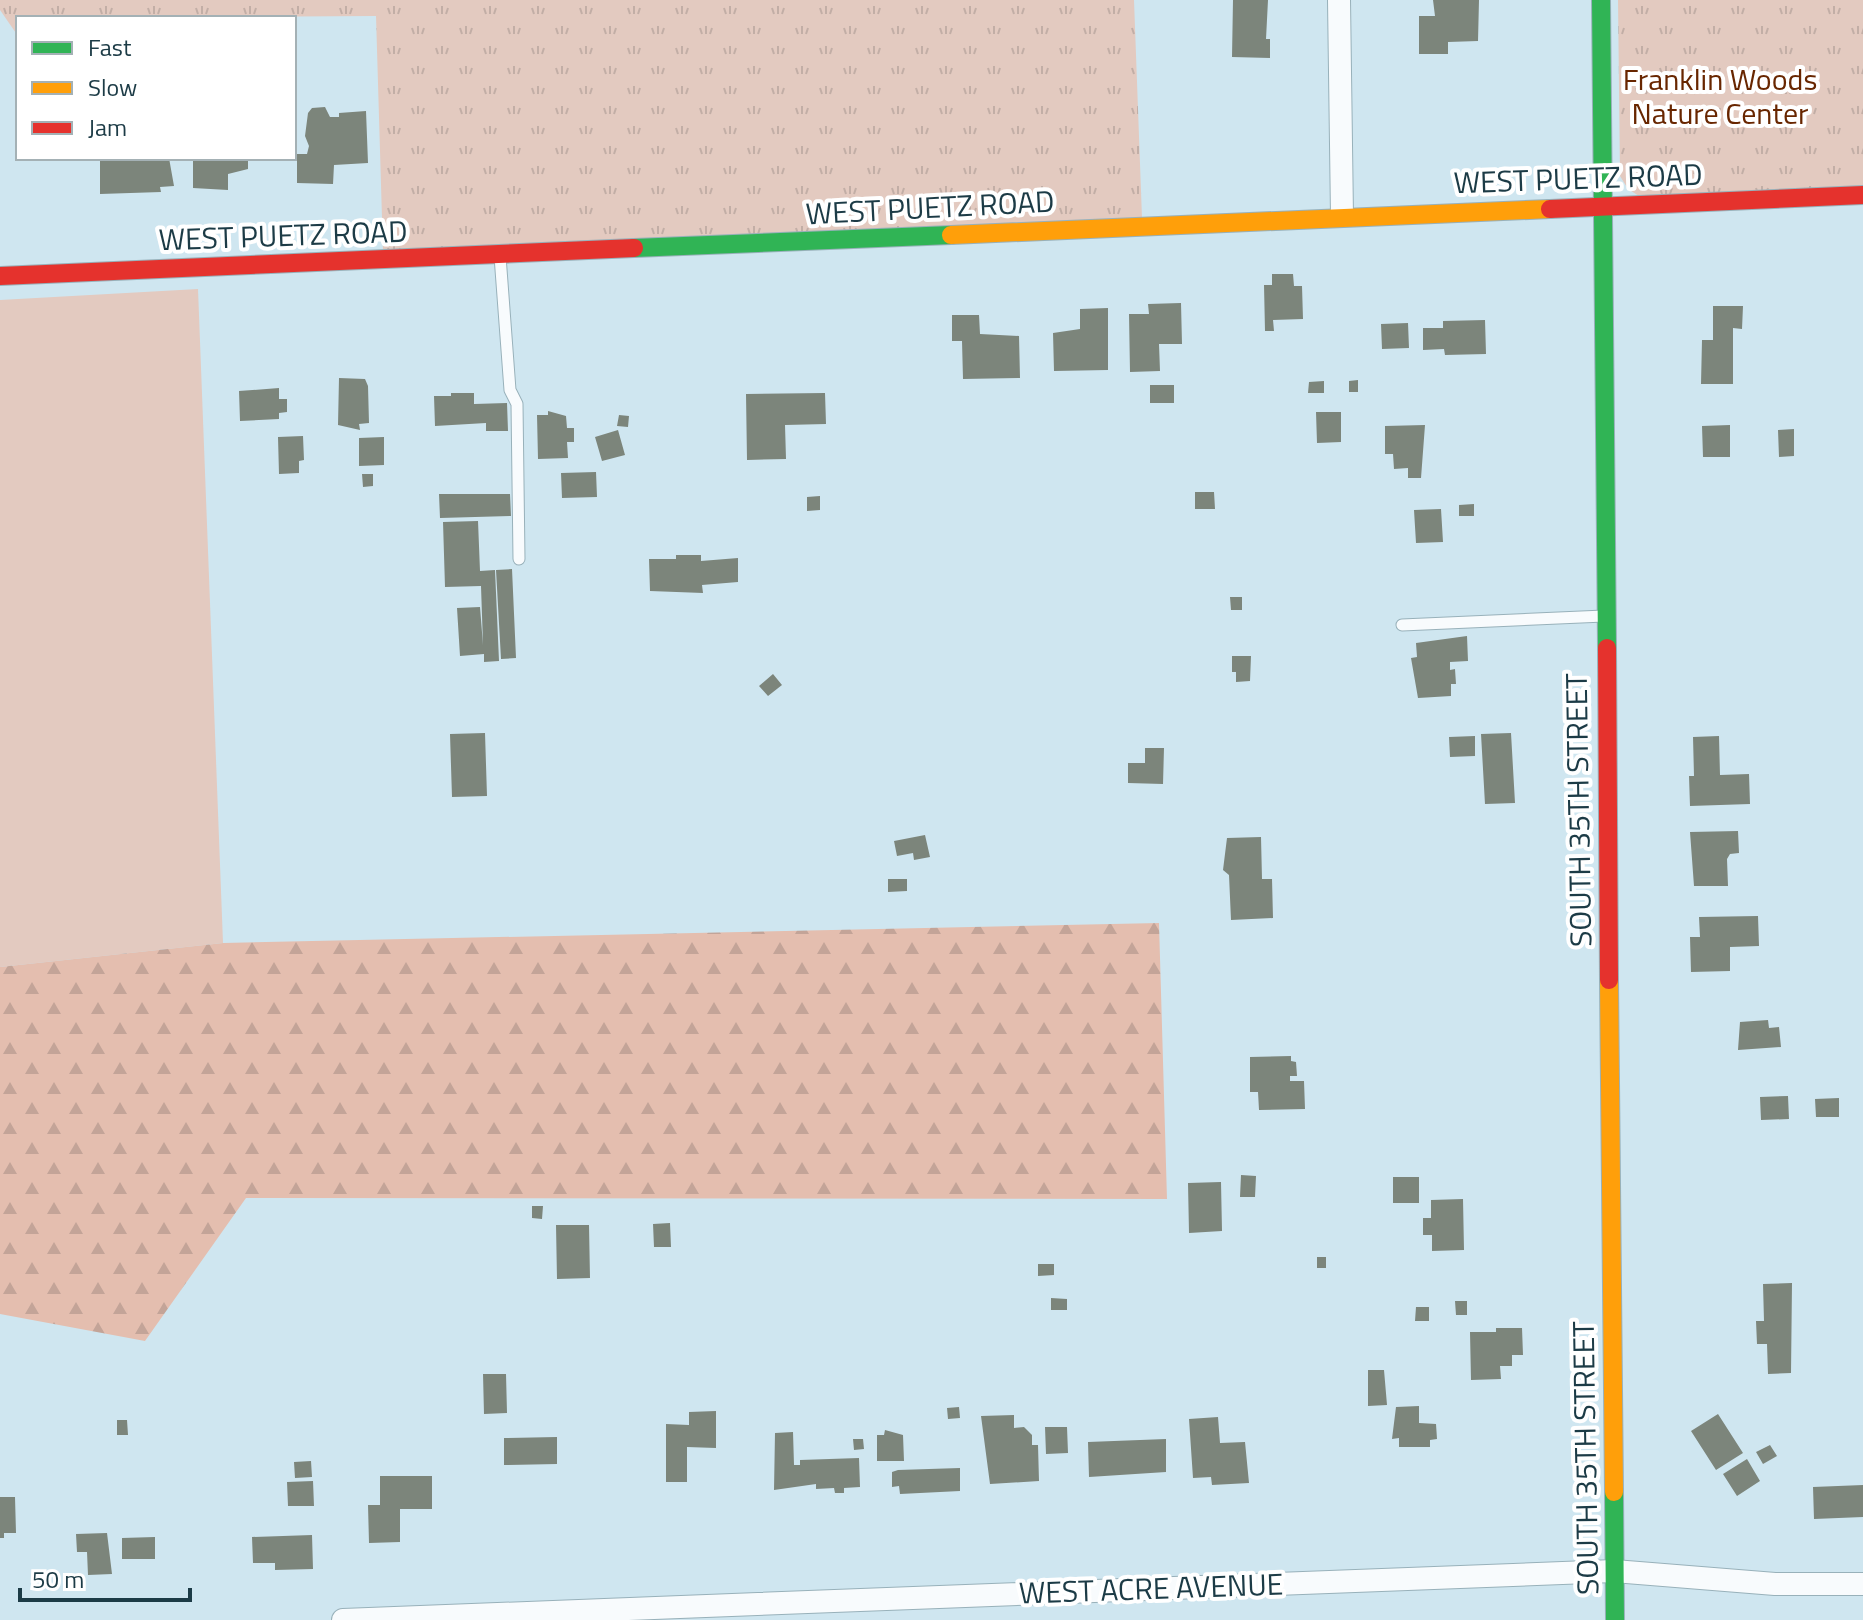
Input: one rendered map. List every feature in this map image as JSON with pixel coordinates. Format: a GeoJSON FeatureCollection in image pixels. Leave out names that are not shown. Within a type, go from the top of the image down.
{"type":"FeatureCollection","features":[{"type":"Feature","properties":{"kind":"street"},"geometry":{"type":"LineString","coordinates":[[1339,0],[1342,216]]}},
{"type":"Feature","properties":{"kind":"street","name":"SOUTH 35TH STREET"},"geometry":{"type":"LineString","coordinates":[[1601,0],[1615,1620]]}},
{"type":"Feature","properties":{"kind":"street","name":"WEST PUETZ ROAD"},"geometry":{"type":"LineString","coordinates":[[0,276],[1863,195]]}},
{"type":"Feature","properties":{"kind":"street","name":"WEST ACRE AVENUE"},"geometry":{"type":"LineString","coordinates":[[343,1620],[1614,1571],[1775,1584],[1863,1584]]}},
{"type":"Feature","properties":{"kind":"lane"},"geometry":{"type":"LineString","coordinates":[[500,255],[510,390],[517,404],[519,559]]}},
{"type":"Feature","properties":{"kind":"lane"},"geometry":{"type":"LineString","coordinates":[[1402,625],[1605,616]]}},
{"type":"Feature","properties":{"kind":"green space"},"geometry":{"type":"Polygon","coordinates":[[[0,0],[1134,0],[1142,218],[383,252],[376,16],[16,16],[16,33],[0,10],[0,0]]]}},
{"type":"Feature","properties":{"kind":"green space","name":"Franklin Woods Nature Center"},"geometry":{"type":"Polygon","coordinates":[[[1618,0],[1863,0],[1863,189],[1639,196],[1628,189],[1620,176],[1618,0]]]}},
{"type":"Feature","properties":{"kind":"green space"},"geometry":{"type":"Polygon","coordinates":[[[198,289],[223,943],[0,967],[0,300],[198,289]]]}},
{"type":"Feature","properties":{"kind":"green space"},"geometry":{"type":"Polygon","coordinates":[[[1159,923],[1167,1199],[246,1198],[145,1341],[0,1314],[0,967],[223,943],[1159,923]]]}},
{"type":"Feature","properties":{"kind":"building"},"geometry":{"type":"Polygon","coordinates":[[[1233,0],[1268,0],[1266,39],[1270,39],[1270,58],[1232,57],[1233,0]]]}},
{"type":"Feature","properties":{"kind":"building"},"geometry":{"type":"Polygon","coordinates":[[[1433,0],[1479,0],[1478,41],[1448,42],[1448,54],[1419,54],[1419,16],[1435,16],[1433,0]]]}},
{"type":"Feature","properties":{"kind":"building"},"geometry":{"type":"Polygon","coordinates":[[[325,107],[330,117],[339,117],[339,113],[366,111],[368,163],[334,165],[333,184],[297,183],[297,154],[307,154],[309,146],[305,136],[308,113],[312,108],[325,107]]]}},
{"type":"Feature","properties":{"kind":"building"},"geometry":{"type":"Polygon","coordinates":[[[100,160],[169,160],[174,186],[160,187],[161,192],[100,194],[100,160]]]}},
{"type":"Feature","properties":{"kind":"building"},"geometry":{"type":"Polygon","coordinates":[[[193,160],[248,160],[248,169],[228,174],[228,190],[193,188],[193,160]]]}},
{"type":"Feature","properties":{"kind":"building"},"geometry":{"type":"Polygon","coordinates":[[[1272,274],[1293,274],[1294,286],[1302,286],[1303,319],[1273,320],[1274,331],[1265,331],[1264,285],[1272,285],[1272,274]]]}},
{"type":"Feature","properties":{"kind":"building"},"geometry":{"type":"Polygon","coordinates":[[[1181,303],[1182,344],[1159,344],[1160,371],[1130,372],[1129,314],[1149,314],[1148,304],[1181,303]]]}},
{"type":"Feature","properties":{"kind":"building"},"geometry":{"type":"Polygon","coordinates":[[[1713,306],[1743,306],[1742,329],[1733,328],[1733,384],[1701,384],[1702,340],[1713,340],[1713,306]]]}},
{"type":"Feature","properties":{"kind":"building"},"geometry":{"type":"Polygon","coordinates":[[[1108,308],[1108,370],[1054,371],[1053,333],[1080,329],[1080,309],[1108,308]]]}},
{"type":"Feature","properties":{"kind":"building"},"geometry":{"type":"Polygon","coordinates":[[[952,315],[979,315],[980,334],[1019,336],[1020,378],[963,379],[962,341],[952,341],[952,315]]]}},
{"type":"Feature","properties":{"kind":"building"},"geometry":{"type":"Polygon","coordinates":[[[1485,320],[1486,354],[1445,355],[1444,349],[1423,350],[1423,328],[1443,328],[1443,321],[1485,320]]]}},
{"type":"Feature","properties":{"kind":"building"},"geometry":{"type":"Polygon","coordinates":[[[1408,323],[1409,348],[1382,349],[1381,324],[1408,323]]]}},
{"type":"Feature","properties":{"kind":"building"},"geometry":{"type":"Polygon","coordinates":[[[339,378],[365,379],[368,386],[369,423],[359,424],[360,430],[338,425],[339,378]]]}},
{"type":"Feature","properties":{"kind":"building"},"geometry":{"type":"Polygon","coordinates":[[[1358,380],[1358,392],[1349,392],[1349,381],[1358,380]]]}},
{"type":"Feature","properties":{"kind":"building"},"geometry":{"type":"Polygon","coordinates":[[[1324,381],[1324,393],[1308,393],[1309,382],[1324,381]]]}},
{"type":"Feature","properties":{"kind":"building"},"geometry":{"type":"Polygon","coordinates":[[[1150,385],[1174,385],[1174,403],[1150,403],[1150,385]]]}},
{"type":"Feature","properties":{"kind":"building"},"geometry":{"type":"Polygon","coordinates":[[[279,388],[279,399],[287,399],[287,412],[279,413],[279,419],[240,421],[239,391],[279,388]]]}},
{"type":"Feature","properties":{"kind":"building"},"geometry":{"type":"Polygon","coordinates":[[[451,393],[474,393],[474,404],[507,403],[508,431],[486,431],[486,423],[435,426],[434,396],[451,396],[451,393]]]}},
{"type":"Feature","properties":{"kind":"building"},"geometry":{"type":"Polygon","coordinates":[[[825,393],[826,424],[785,425],[786,459],[747,460],[746,394],[825,393]]]}},
{"type":"Feature","properties":{"kind":"building"},"geometry":{"type":"Polygon","coordinates":[[[548,411],[566,416],[567,428],[574,428],[574,442],[567,442],[568,458],[538,459],[537,415],[548,415],[548,411]]]}},
{"type":"Feature","properties":{"kind":"building"},"geometry":{"type":"Polygon","coordinates":[[[1316,412],[1341,412],[1341,442],[1317,443],[1316,412]]]}},
{"type":"Feature","properties":{"kind":"building"},"geometry":{"type":"Polygon","coordinates":[[[619,415],[629,416],[628,427],[617,426],[619,415]]]}},
{"type":"Feature","properties":{"kind":"building"},"geometry":{"type":"Polygon","coordinates":[[[1425,425],[1421,478],[1408,478],[1408,468],[1394,469],[1393,454],[1385,454],[1385,426],[1425,425]]]}},
{"type":"Feature","properties":{"kind":"building"},"geometry":{"type":"Polygon","coordinates":[[[1730,425],[1730,457],[1703,457],[1702,426],[1730,425]]]}},
{"type":"Feature","properties":{"kind":"building"},"geometry":{"type":"Polygon","coordinates":[[[1794,429],[1794,456],[1779,457],[1778,430],[1794,429]]]}},
{"type":"Feature","properties":{"kind":"building"},"geometry":{"type":"Polygon","coordinates":[[[618,430],[625,455],[602,461],[595,437],[618,430]]]}},
{"type":"Feature","properties":{"kind":"building"},"geometry":{"type":"Polygon","coordinates":[[[303,436],[304,460],[299,461],[299,473],[279,474],[278,437],[303,436]]]}},
{"type":"Feature","properties":{"kind":"building"},"geometry":{"type":"Polygon","coordinates":[[[384,437],[384,465],[359,466],[359,438],[384,437]]]}},
{"type":"Feature","properties":{"kind":"building"},"geometry":{"type":"Polygon","coordinates":[[[596,472],[597,497],[562,498],[561,473],[596,472]]]}},
{"type":"Feature","properties":{"kind":"building"},"geometry":{"type":"Polygon","coordinates":[[[362,474],[373,474],[373,486],[363,487],[362,474]]]}},
{"type":"Feature","properties":{"kind":"building"},"geometry":{"type":"Polygon","coordinates":[[[1195,492],[1214,492],[1215,509],[1195,509],[1195,492]]]}},
{"type":"Feature","properties":{"kind":"building"},"geometry":{"type":"Polygon","coordinates":[[[439,494],[510,494],[511,516],[440,518],[439,494]]]}},
{"type":"Feature","properties":{"kind":"building"},"geometry":{"type":"Polygon","coordinates":[[[820,496],[820,510],[807,511],[807,497],[820,496]]]}},
{"type":"Feature","properties":{"kind":"building"},"geometry":{"type":"Polygon","coordinates":[[[1474,504],[1474,516],[1459,516],[1459,505],[1474,504]]]}},
{"type":"Feature","properties":{"kind":"building"},"geometry":{"type":"Polygon","coordinates":[[[1441,509],[1443,542],[1416,543],[1414,510],[1441,509]]]}},
{"type":"Feature","properties":{"kind":"building"},"geometry":{"type":"Polygon","coordinates":[[[478,521],[480,571],[495,570],[499,661],[484,662],[484,654],[460,656],[457,608],[480,607],[483,645],[481,586],[445,587],[443,522],[478,521]]]}},
{"type":"Feature","properties":{"kind":"building"},"geometry":{"type":"Polygon","coordinates":[[[676,555],[701,555],[701,561],[738,558],[738,582],[702,585],[703,593],[650,591],[649,559],[676,559],[676,555]]]}},
{"type":"Feature","properties":{"kind":"building"},"geometry":{"type":"Polygon","coordinates":[[[512,569],[516,658],[501,659],[496,570],[512,569]]]}},
{"type":"Feature","properties":{"kind":"building"},"geometry":{"type":"Polygon","coordinates":[[[1230,597],[1242,597],[1242,610],[1231,610],[1230,597]]]}},
{"type":"Feature","properties":{"kind":"building"},"geometry":{"type":"Polygon","coordinates":[[[1467,636],[1468,661],[1450,662],[1450,670],[1455,669],[1456,684],[1451,684],[1451,696],[1418,698],[1411,658],[1417,657],[1416,643],[1467,636]]]}},
{"type":"Feature","properties":{"kind":"building"},"geometry":{"type":"Polygon","coordinates":[[[1232,656],[1251,656],[1250,681],[1236,682],[1236,672],[1232,672],[1232,656]]]}},
{"type":"Feature","properties":{"kind":"building"},"geometry":{"type":"Polygon","coordinates":[[[773,674],[782,685],[768,696],[759,686],[773,674]]]}},
{"type":"Feature","properties":{"kind":"building"},"geometry":{"type":"Polygon","coordinates":[[[485,733],[487,796],[452,797],[450,734],[485,733]]]}},
{"type":"Feature","properties":{"kind":"building"},"geometry":{"type":"Polygon","coordinates":[[[1511,733],[1515,803],[1485,804],[1481,734],[1511,733]]]}},
{"type":"Feature","properties":{"kind":"building"},"geometry":{"type":"Polygon","coordinates":[[[1475,736],[1475,756],[1450,757],[1449,737],[1475,736]]]}},
{"type":"Feature","properties":{"kind":"building"},"geometry":{"type":"Polygon","coordinates":[[[1719,736],[1720,775],[1749,774],[1750,804],[1690,806],[1689,776],[1694,776],[1693,737],[1719,736]]]}},
{"type":"Feature","properties":{"kind":"building"},"geometry":{"type":"Polygon","coordinates":[[[1145,748],[1164,748],[1163,784],[1128,783],[1128,763],[1145,763],[1145,748]]]}},
{"type":"Feature","properties":{"kind":"building"},"geometry":{"type":"Polygon","coordinates":[[[1738,831],[1739,853],[1730,854],[1727,859],[1728,886],[1694,886],[1690,832],[1738,831]]]}},
{"type":"Feature","properties":{"kind":"building"},"geometry":{"type":"Polygon","coordinates":[[[925,835],[930,857],[914,860],[913,853],[897,856],[894,841],[925,835]]]}},
{"type":"Feature","properties":{"kind":"building"},"geometry":{"type":"Polygon","coordinates":[[[1261,837],[1262,879],[1272,879],[1273,918],[1231,920],[1229,875],[1223,870],[1227,838],[1261,837]]]}},
{"type":"Feature","properties":{"kind":"building"},"geometry":{"type":"Polygon","coordinates":[[[888,879],[907,879],[907,891],[888,892],[888,879]]]}},
{"type":"Feature","properties":{"kind":"building"},"geometry":{"type":"Polygon","coordinates":[[[1758,916],[1759,946],[1730,947],[1730,971],[1691,972],[1690,937],[1700,937],[1699,917],[1758,916]]]}},
{"type":"Feature","properties":{"kind":"building"},"geometry":{"type":"Polygon","coordinates":[[[1768,1020],[1769,1028],[1779,1027],[1781,1047],[1738,1050],[1740,1022],[1768,1020]]]}},
{"type":"Feature","properties":{"kind":"building"},"geometry":{"type":"Polygon","coordinates":[[[1291,1056],[1291,1061],[1296,1062],[1297,1076],[1290,1076],[1290,1081],[1304,1081],[1305,1109],[1259,1110],[1258,1092],[1250,1092],[1250,1057],[1291,1056]]]}},
{"type":"Feature","properties":{"kind":"building"},"geometry":{"type":"Polygon","coordinates":[[[1788,1096],[1789,1119],[1761,1120],[1760,1097],[1788,1096]]]}},
{"type":"Feature","properties":{"kind":"building"},"geometry":{"type":"Polygon","coordinates":[[[1839,1098],[1839,1117],[1816,1117],[1815,1099],[1839,1098]]]}},
{"type":"Feature","properties":{"kind":"building"},"geometry":{"type":"Polygon","coordinates":[[[1241,1175],[1256,1176],[1255,1197],[1240,1197],[1241,1175]]]}},
{"type":"Feature","properties":{"kind":"building"},"geometry":{"type":"Polygon","coordinates":[[[1393,1177],[1419,1177],[1419,1203],[1393,1203],[1393,1177]]]}},
{"type":"Feature","properties":{"kind":"building"},"geometry":{"type":"Polygon","coordinates":[[[1221,1182],[1222,1231],[1189,1233],[1188,1183],[1221,1182]]]}},
{"type":"Feature","properties":{"kind":"building"},"geometry":{"type":"Polygon","coordinates":[[[1463,1199],[1464,1250],[1432,1251],[1432,1235],[1423,1235],[1423,1218],[1431,1218],[1431,1200],[1463,1199]]]}},
{"type":"Feature","properties":{"kind":"building"},"geometry":{"type":"Polygon","coordinates":[[[532,1206],[543,1206],[542,1219],[532,1218],[532,1206]]]}},
{"type":"Feature","properties":{"kind":"building"},"geometry":{"type":"Polygon","coordinates":[[[670,1223],[671,1247],[654,1247],[653,1224],[670,1223]]]}},
{"type":"Feature","properties":{"kind":"building"},"geometry":{"type":"Polygon","coordinates":[[[556,1225],[589,1225],[590,1278],[557,1279],[556,1225]]]}},
{"type":"Feature","properties":{"kind":"building"},"geometry":{"type":"Polygon","coordinates":[[[1317,1257],[1326,1257],[1326,1268],[1317,1268],[1317,1257]]]}},
{"type":"Feature","properties":{"kind":"building"},"geometry":{"type":"Polygon","coordinates":[[[1038,1264],[1054,1264],[1054,1275],[1038,1276],[1038,1264]]]}},
{"type":"Feature","properties":{"kind":"building"},"geometry":{"type":"Polygon","coordinates":[[[1792,1283],[1791,1373],[1768,1374],[1767,1344],[1757,1344],[1756,1321],[1764,1321],[1763,1284],[1792,1283]]]}},
{"type":"Feature","properties":{"kind":"building"},"geometry":{"type":"Polygon","coordinates":[[[1051,1298],[1067,1299],[1067,1310],[1051,1310],[1051,1298]]]}},
{"type":"Feature","properties":{"kind":"building"},"geometry":{"type":"Polygon","coordinates":[[[1455,1301],[1467,1301],[1467,1315],[1456,1315],[1455,1301]]]}},
{"type":"Feature","properties":{"kind":"building"},"geometry":{"type":"Polygon","coordinates":[[[1416,1307],[1429,1307],[1429,1321],[1415,1321],[1416,1307]]]}},
{"type":"Feature","properties":{"kind":"building"},"geometry":{"type":"Polygon","coordinates":[[[1496,1328],[1522,1328],[1523,1355],[1512,1355],[1512,1366],[1500,1366],[1501,1379],[1471,1380],[1470,1332],[1496,1332],[1496,1328]]]}},
{"type":"Feature","properties":{"kind":"building"},"geometry":{"type":"Polygon","coordinates":[[[1368,1370],[1384,1370],[1387,1405],[1368,1406],[1368,1370]]]}},
{"type":"Feature","properties":{"kind":"building"},"geometry":{"type":"Polygon","coordinates":[[[483,1374],[506,1374],[507,1413],[484,1414],[483,1374]]]}},
{"type":"Feature","properties":{"kind":"building"},"geometry":{"type":"Polygon","coordinates":[[[1419,1406],[1419,1423],[1436,1424],[1437,1439],[1430,1440],[1430,1447],[1399,1447],[1399,1438],[1392,1439],[1396,1407],[1419,1406]]]}},
{"type":"Feature","properties":{"kind":"building"},"geometry":{"type":"Polygon","coordinates":[[[959,1407],[960,1418],[948,1419],[947,1408],[959,1407]]]}},
{"type":"Feature","properties":{"kind":"building"},"geometry":{"type":"Polygon","coordinates":[[[716,1411],[716,1448],[687,1447],[687,1482],[666,1482],[666,1424],[689,1425],[689,1412],[716,1411]]]}},
{"type":"Feature","properties":{"kind":"building"},"geometry":{"type":"Polygon","coordinates":[[[1718,1414],[1743,1453],[1716,1470],[1691,1431],[1718,1414]]]}},
{"type":"Feature","properties":{"kind":"building"},"geometry":{"type":"Polygon","coordinates":[[[1014,1415],[1014,1428],[1024,1427],[1032,1435],[1032,1445],[1038,1445],[1039,1481],[990,1484],[981,1416],[1014,1415]]]}},
{"type":"Feature","properties":{"kind":"building"},"geometry":{"type":"Polygon","coordinates":[[[1218,1417],[1220,1443],[1245,1442],[1249,1483],[1212,1485],[1211,1477],[1193,1478],[1189,1419],[1218,1417]]]}},
{"type":"Feature","properties":{"kind":"building"},"geometry":{"type":"Polygon","coordinates":[[[117,1420],[127,1420],[128,1435],[117,1435],[117,1420]]]}},
{"type":"Feature","properties":{"kind":"building"},"geometry":{"type":"Polygon","coordinates":[[[1045,1427],[1067,1427],[1068,1453],[1046,1454],[1045,1427]]]}},
{"type":"Feature","properties":{"kind":"building"},"geometry":{"type":"Polygon","coordinates":[[[885,1430],[903,1435],[904,1461],[877,1461],[877,1435],[884,1435],[885,1430]]]}},
{"type":"Feature","properties":{"kind":"building"},"geometry":{"type":"Polygon","coordinates":[[[793,1432],[794,1465],[800,1465],[800,1460],[859,1458],[860,1487],[844,1488],[844,1493],[835,1493],[834,1488],[816,1489],[816,1484],[774,1490],[775,1433],[793,1432]]]}},
{"type":"Feature","properties":{"kind":"building"},"geometry":{"type":"Polygon","coordinates":[[[557,1437],[557,1464],[504,1465],[504,1438],[557,1437]]]}},
{"type":"Feature","properties":{"kind":"building"},"geometry":{"type":"Polygon","coordinates":[[[853,1439],[863,1439],[864,1449],[854,1450],[853,1439]]]}},
{"type":"Feature","properties":{"kind":"building"},"geometry":{"type":"Polygon","coordinates":[[[1166,1439],[1166,1472],[1089,1477],[1088,1442],[1166,1439]]]}},
{"type":"Feature","properties":{"kind":"building"},"geometry":{"type":"Polygon","coordinates":[[[1770,1445],[1777,1456],[1763,1464],[1756,1452],[1770,1445]]]}},
{"type":"Feature","properties":{"kind":"building"},"geometry":{"type":"Polygon","coordinates":[[[1747,1459],[1760,1481],[1737,1496],[1723,1474],[1747,1459]]]}},
{"type":"Feature","properties":{"kind":"building"},"geometry":{"type":"Polygon","coordinates":[[[311,1461],[312,1477],[295,1478],[294,1462],[311,1461]]]}},
{"type":"Feature","properties":{"kind":"building"},"geometry":{"type":"Polygon","coordinates":[[[960,1468],[960,1491],[900,1494],[899,1486],[892,1487],[892,1472],[898,1470],[960,1468]]]}},
{"type":"Feature","properties":{"kind":"building"},"geometry":{"type":"Polygon","coordinates":[[[380,1476],[432,1476],[432,1509],[400,1509],[400,1542],[369,1543],[368,1505],[380,1505],[380,1476]]]}},
{"type":"Feature","properties":{"kind":"building"},"geometry":{"type":"Polygon","coordinates":[[[313,1481],[314,1506],[288,1506],[287,1482],[313,1481]]]}},
{"type":"Feature","properties":{"kind":"building"},"geometry":{"type":"Polygon","coordinates":[[[1863,1485],[1863,1517],[1814,1519],[1813,1487],[1863,1485]]]}},
{"type":"Feature","properties":{"kind":"building"},"geometry":{"type":"Polygon","coordinates":[[[0,1497],[15,1497],[16,1533],[4,1533],[4,1538],[0,1538],[0,1497]]]}},
{"type":"Feature","properties":{"kind":"building"},"geometry":{"type":"Polygon","coordinates":[[[107,1533],[112,1574],[88,1575],[87,1552],[77,1552],[76,1534],[107,1533]]]}},
{"type":"Feature","properties":{"kind":"building"},"geometry":{"type":"Polygon","coordinates":[[[312,1535],[313,1569],[275,1570],[275,1563],[253,1563],[252,1537],[312,1535]]]}},
{"type":"Feature","properties":{"kind":"building"},"geometry":{"type":"Polygon","coordinates":[[[155,1537],[155,1559],[122,1559],[122,1538],[155,1537]]]}},
{"type":"Feature","properties":{"kind":"traffic: fast"},"geometry":{"type":"LineString","coordinates":[[1601,0],[1607,648]]}},
{"type":"Feature","properties":{"kind":"traffic: fast"},"geometry":{"type":"LineString","coordinates":[[634,248],[951,235]]}},
{"type":"Feature","properties":{"kind":"traffic: fast"},"geometry":{"type":"LineString","coordinates":[[1614,1492],[1615,1620]]}},
{"type":"Feature","properties":{"kind":"traffic: slow"},"geometry":{"type":"LineString","coordinates":[[951,235],[1550,209]]}},
{"type":"Feature","properties":{"kind":"traffic: slow"},"geometry":{"type":"LineString","coordinates":[[1609,980],[1614,1492]]}},
{"type":"Feature","properties":{"kind":"traffic: jam"},"geometry":{"type":"LineString","coordinates":[[1550,209],[1863,195]]}},
{"type":"Feature","properties":{"kind":"traffic: jam"},"geometry":{"type":"LineString","coordinates":[[0,276],[634,248]]}},
{"type":"Feature","properties":{"kind":"traffic: jam"},"geometry":{"type":"LineString","coordinates":[[1607,648],[1609,980]]}}]}
